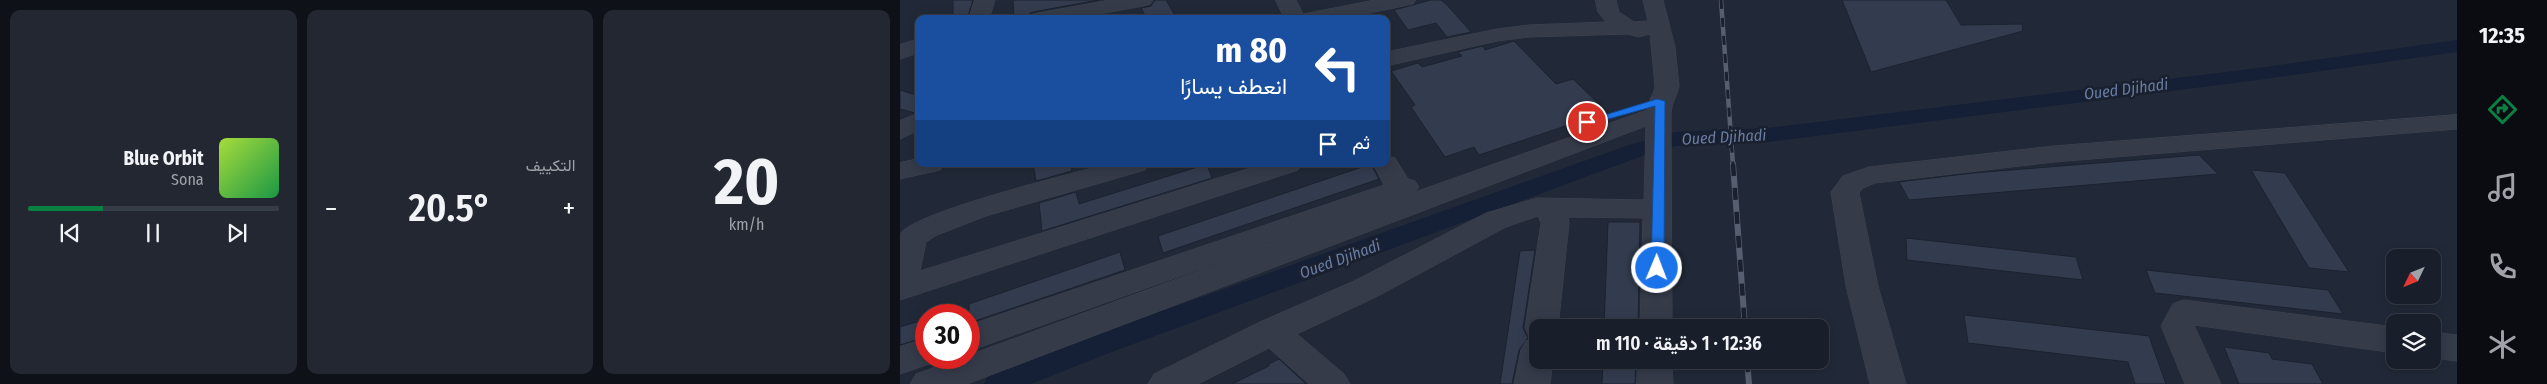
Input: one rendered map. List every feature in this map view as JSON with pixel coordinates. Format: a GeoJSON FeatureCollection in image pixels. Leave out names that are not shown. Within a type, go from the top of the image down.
{"type":"FeatureCollection","features":[{"type":"Feature","properties":{"kind":"street"},"geometry":{"type":"LineString","coordinates":[[980,15],[984,0]]}},
{"type":"Feature","properties":{"kind":"street"},"geometry":{"type":"LineString","coordinates":[[1060,15],[1143,0]]}},
{"type":"Feature","properties":{"kind":"street"},"geometry":{"type":"LineString","coordinates":[[1286,0],[1293,15]]}},
{"type":"Feature","properties":{"kind":"street"},"geometry":{"type":"LineString","coordinates":[[1329,15],[1406,0]]}},
{"type":"Feature","properties":{"kind":"street"},"geometry":{"type":"LineString","coordinates":[[1606,0],[1606,10],[1610,15],[1648,40],[1650,90],[1659,125]]}},
{"type":"Feature","properties":{"kind":"street"},"geometry":{"type":"LineString","coordinates":[[1653,0],[1660,27],[1667,90],[1659,125],[1656,319]]}},
{"type":"Feature","properties":{"kind":"street"},"geometry":{"type":"LineString","coordinates":[[1390,59],[1497,35],[1529,31],[1660,27]]}},
{"type":"Feature","properties":{"kind":"street"},"geometry":{"type":"LineString","coordinates":[[900,52],[915,46]]}},
{"type":"Feature","properties":{"kind":"street"},"geometry":{"type":"LineString","coordinates":[[900,131],[915,122]]}},
{"type":"Feature","properties":{"kind":"street"},"geometry":{"type":"LineString","coordinates":[[1888,384],[1862,286],[1845,192],[1853,182],[1869,175],[2054,154],[2261,140],[2457,122]]}},
{"type":"Feature","properties":{"kind":"street"},"geometry":{"type":"LineString","coordinates":[[980,334],[1621,125],[1659,125]]}},
{"type":"Feature","properties":{"kind":"street"},"geometry":{"type":"LineString","coordinates":[[900,171],[918,167]]}},
{"type":"Feature","properties":{"kind":"street"},"geometry":{"type":"LineString","coordinates":[[1126,167],[976,210],[927,228],[913,237],[906,260],[901,289],[1280,167]]}},
{"type":"Feature","properties":{"kind":"street"},"geometry":{"type":"LineString","coordinates":[[1388,167],[1404,197]]}},
{"type":"Feature","properties":{"kind":"street"},"geometry":{"type":"LineString","coordinates":[[928,384],[1404,197]]}},
{"type":"Feature","properties":{"kind":"street"},"geometry":{"type":"LineString","coordinates":[[1166,384],[1272,331],[1365,289],[1496,220],[1537,207],[1658,209]]}},
{"type":"Feature","properties":{"kind":"street"},"geometry":{"type":"LineString","coordinates":[[1542,319],[1554,223],[1553,212],[1545,208]]}},
{"type":"Feature","properties":{"kind":"street"},"geometry":{"type":"LineString","coordinates":[[2203,384],[2176,326],[2184,312],[2386,339]]}},
{"type":"Feature","properties":{"kind":"street"},"geometry":{"type":"LineString","coordinates":[[1272,331],[1332,384]]}},
{"type":"Feature","properties":{"kind":"street"},"geometry":{"type":"LineString","coordinates":[[2441,346],[2457,348]]}},
{"type":"Feature","properties":{"kind":"street"},"geometry":{"type":"LineString","coordinates":[[900,361],[915,356]]}},
{"type":"Feature","properties":{"kind":"street"},"geometry":{"type":"LineString","coordinates":[[1532,384],[1535,369]]}},
{"type":"Feature","properties":{"kind":"street"},"geometry":{"type":"LineString","coordinates":[[1655,369],[1655,384]]}},
{"type":"Feature","properties":{"kind":"building"},"geometry":{"type":"Polygon","coordinates":[[[953,0],[973,0],[968,15],[953,15],[953,0]]]}},
{"type":"Feature","properties":{"kind":"building"},"geometry":{"type":"Polygon","coordinates":[[[1013,0],[1099,0],[1038,11],[1029,15],[1014,15],[1013,0]]]}},
{"type":"Feature","properties":{"kind":"building"},"geometry":{"type":"Polygon","coordinates":[[[1155,0],[1166,0],[1175,15],[1145,15],[1141,8],[1151,6],[1155,0]]]}},
{"type":"Feature","properties":{"kind":"building"},"geometry":{"type":"Polygon","coordinates":[[[1431,0],[1441,0],[1471,32],[1447,37],[1436,23],[1408,30],[1394,10],[1431,0]]]}},
{"type":"Feature","properties":{"kind":"building"},"geometry":{"type":"Polygon","coordinates":[[[1842,0],[1946,0],[1961,25],[2022,24],[2023,31],[1871,72],[1842,0]]]}},
{"type":"Feature","properties":{"kind":"building"},"geometry":{"type":"Polygon","coordinates":[[[1514,41],[1556,84],[1573,79],[1607,112],[1479,155],[1474,147],[1445,157],[1411,107],[1415,105],[1391,71],[1418,63],[1422,67],[1462,56],[1458,52],[1483,46],[1485,50],[1514,41]]]}},
{"type":"Feature","properties":{"kind":"building"},"geometry":{"type":"Polygon","coordinates":[[[900,90],[915,95],[915,113],[900,109],[900,90]]]}},
{"type":"Feature","properties":{"kind":"building"},"geometry":{"type":"Polygon","coordinates":[[[2199,155],[2218,174],[1909,200],[1899,182],[1973,173],[2199,155]]]}},
{"type":"Feature","properties":{"kind":"building"},"geometry":{"type":"Polygon","coordinates":[[[1034,167],[1071,167],[1072,171],[1036,181],[1034,167]]]}},
{"type":"Feature","properties":{"kind":"building"},"geometry":{"type":"Polygon","coordinates":[[[1197,167],[1208,167],[1212,178],[1042,231],[1039,203],[1076,192],[1079,204],[1197,167]]]}},
{"type":"Feature","properties":{"kind":"building"},"geometry":{"type":"Polygon","coordinates":[[[1362,167],[1373,167],[1379,179],[1163,253],[1158,236],[1362,167]]]}},
{"type":"Feature","properties":{"kind":"building"},"geometry":{"type":"Polygon","coordinates":[[[2251,170],[2285,173],[2349,272],[2309,268],[2251,170]]]}},
{"type":"Feature","properties":{"kind":"building"},"geometry":{"type":"Polygon","coordinates":[[[1608,222],[1640,222],[1638,319],[1604,319],[1608,222]]]}},
{"type":"Feature","properties":{"kind":"building"},"geometry":{"type":"Polygon","coordinates":[[[1906,238],[2076,257],[2083,280],[1907,260],[1906,238]]]}},
{"type":"Feature","properties":{"kind":"building"},"geometry":{"type":"Polygon","coordinates":[[[1535,250],[1523,328],[1528,338],[1519,350],[1512,384],[1500,384],[1520,251],[1535,250]]]}},
{"type":"Feature","properties":{"kind":"building"},"geometry":{"type":"Polygon","coordinates":[[[1120,252],[1125,270],[980,319],[980,304],[969,304],[1120,252]]]}},
{"type":"Feature","properties":{"kind":"building"},"geometry":{"type":"Polygon","coordinates":[[[2146,270],[2328,290],[2343,314],[2155,293],[2146,270]]]}},
{"type":"Feature","properties":{"kind":"building"},"geometry":{"type":"Polygon","coordinates":[[[1964,315],[2149,336],[2166,384],[2135,384],[2128,362],[1968,343],[1964,315]]]}},
{"type":"Feature","properties":{"kind":"building"},"geometry":{"type":"Polygon","coordinates":[[[915,322],[915,340],[900,345],[900,327],[915,322]]]}},
{"type":"Feature","properties":{"kind":"building"},"geometry":{"type":"Polygon","coordinates":[[[2224,347],[2269,353],[2272,359],[2312,364],[2323,384],[2239,384],[2224,347]]]}},
{"type":"Feature","properties":{"kind":"building"},"geometry":{"type":"Polygon","coordinates":[[[1279,359],[1306,384],[1232,384],[1269,366],[1269,364],[1279,359]]]}},
{"type":"Feature","properties":{"kind":"building"},"geometry":{"type":"Polygon","coordinates":[[[1603,369],[1636,369],[1635,384],[1602,384],[1603,369]]]}},
{"type":"Feature","properties":{"kind":"waterway","name":"Oued Djihadi"},"geometry":{"type":"LineString","coordinates":[[999,384],[1099,345],[1637,150],[1675,139],[1768,135],[2258,74],[2457,46]]}},
{"type":"Feature","properties":{"kind":"railway"},"geometry":{"type":"LineString","coordinates":[[1721,0],[1733,165]]}},
{"type":"Feature","properties":{"kind":"railway"},"geometry":{"type":"LineString","coordinates":[[1733,164],[1744,319]]}},
{"type":"Feature","properties":{"kind":"railway"},"geometry":{"type":"LineString","coordinates":[[1748,369],[1749,384]]}},
{"type":"Feature","properties":{"kind":"route"},"geometry":{"type":"LineString","coordinates":[[1587,122],[1605,115],[1660,101],[1657,268]]}}]}
